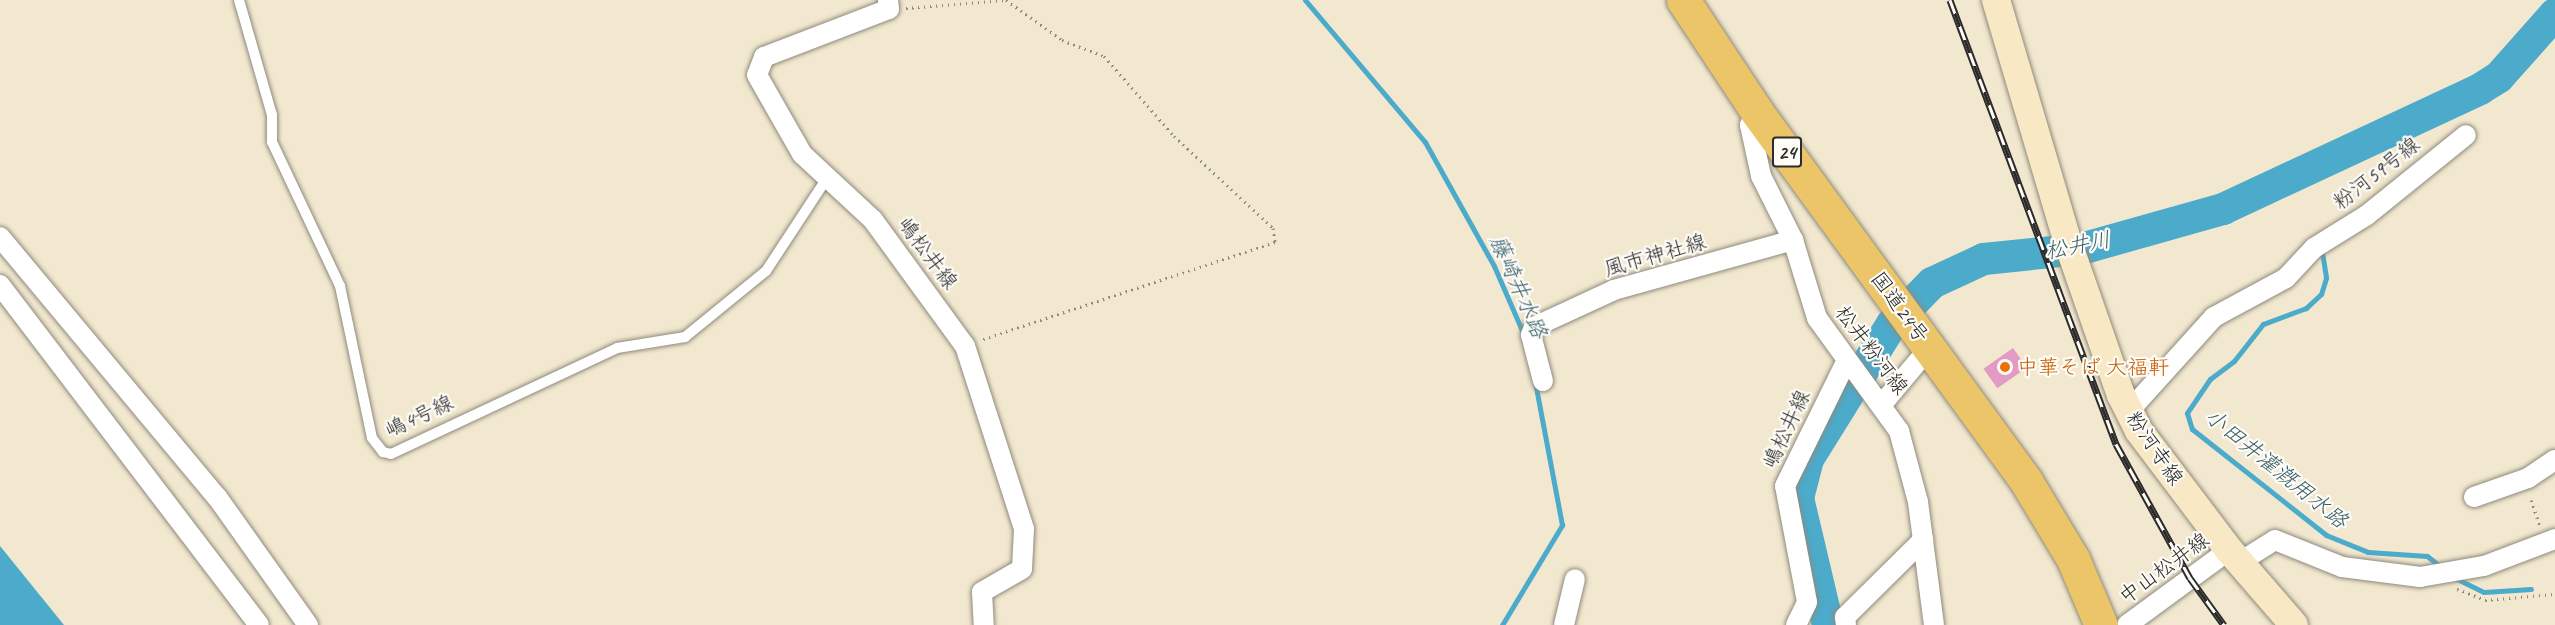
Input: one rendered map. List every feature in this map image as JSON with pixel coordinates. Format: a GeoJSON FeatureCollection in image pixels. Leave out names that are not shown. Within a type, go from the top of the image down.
{"type":"FeatureCollection","features":[{"type":"Feature","properties":{"kind":"highway","name":"国道24号"},"geometry":{"type":"LineString","coordinates":[[1689,2],[1757,112],[2026,481],[2073,559],[2101,625]]}},
{"type":"Feature","properties":{"kind":"main road","name":"粉河寺線"},"geometry":{"type":"LineString","coordinates":[[1996,0],[2071,252],[2129,411],[2234,556],[2294,625]]}},
{"type":"Feature","properties":{"kind":"street","name":"嶋松井線"},"geometry":{"type":"LineString","coordinates":[[889,5],[757,65],[759,84],[782,124],[826,178],[873,220],[906,259],[966,346],[1024,529],[1022,569],[982,592],[984,625]]}},
{"type":"Feature","properties":{"kind":"street","name":"松井粉河線"},"geometry":{"type":"LineString","coordinates":[[1757,112],[1750,125],[1761,176],[1793,240],[1817,318],[1881,400],[1908,459],[1923,540],[1934,625]]}},
{"type":"Feature","properties":{"kind":"street","name":"粉河59号線"},"geometry":{"type":"LineString","coordinates":[[2129,411],[2214,317],[2286,278],[2320,244],[2367,215],[2466,135]]}},
{"type":"Feature","properties":{"kind":"street"},"geometry":{"type":"LineString","coordinates":[[0,237],[217,497],[308,625]]}},
{"type":"Feature","properties":{"kind":"street","name":"風市神社線"},"geometry":{"type":"LineString","coordinates":[[1543,381],[1531,335],[1534,327],[1614,290],[1793,240]]}},
{"type":"Feature","properties":{"kind":"street"},"geometry":{"type":"LineString","coordinates":[[0,285],[259,625]]}},
{"type":"Feature","properties":{"kind":"street"},"geometry":{"type":"LineString","coordinates":[[1881,400],[1926,343]]}},
{"type":"Feature","properties":{"kind":"street","name":"嶋松井線"},"geometry":{"type":"LineString","coordinates":[[1796,625],[1807,602],[1785,486],[1850,363]]}},
{"type":"Feature","properties":{"kind":"street"},"geometry":{"type":"LineString","coordinates":[[2474,497],[2528,478],[2555,460]]}},
{"type":"Feature","properties":{"kind":"street"},"geometry":{"type":"LineString","coordinates":[[1846,625],[1845,617],[1923,540]]}},
{"type":"Feature","properties":{"kind":"street","name":"中山松井線"},"geometry":{"type":"LineString","coordinates":[[2127,625],[2234,556],[2275,540],[2342,567],[2393,576],[2444,574],[2552,540]]}},
{"type":"Feature","properties":{"kind":"street"},"geometry":{"type":"LineString","coordinates":[[1564,625],[1575,579]]}},
{"type":"Feature","properties":{"kind":"lane","name":"嶋4号線"},"geometry":{"type":"LineString","coordinates":[[239,0],[272,115],[272,142],[340,286],[372,438],[383,452],[391,454],[617,348],[685,336],[766,271],[826,178]]}},
{"type":"Feature","properties":{"kind":"path"},"geometry":{"type":"LineString","coordinates":[[889,5],[1006,0],[1062,40],[1104,56],[1174,136],[1273,228],[1275,242],[966,346]]}},
{"type":"Feature","properties":{"kind":"path"},"geometry":{"type":"LineString","coordinates":[[2531,500],[2552,540]]}},
{"type":"Feature","properties":{"kind":"path"},"geometry":{"type":"LineString","coordinates":[[2444,574],[2485,600],[2555,594]]}},
{"type":"Feature","properties":{"kind":"water"},"geometry":{"type":"Polygon","coordinates":[[[0,546],[64,625],[0,625],[0,546]]]}},
{"type":"Feature","properties":{"kind":"building"},"geometry":{"type":"Polygon","coordinates":[[[2013,348],[2027,368],[1997,388],[1984,369],[2013,348]]]}},
{"type":"Feature","properties":{"kind":"waterway","name":"藤崎井水路"},"geometry":{"type":"LineString","coordinates":[[1305,0],[1425,142],[1494,266],[1524,335]]}},
{"type":"Feature","properties":{"kind":"waterway","name":"松井川"},"geometry":{"type":"LineString","coordinates":[[1828,625],[1798,498],[1808,459],[1892,324],[1932,283],[1984,259],[2081,249],[2223,209],[2480,89],[2499,77],[2555,14]]}},
{"type":"Feature","properties":{"kind":"waterway","name":"小田井灌漑用水路"},"geometry":{"type":"LineString","coordinates":[[2322,252],[2326,278],[2321,294],[2306,308],[2263,324],[2234,361],[2210,379],[2187,413],[2192,429],[2326,535],[2368,552],[2427,556],[2441,567]]}},
{"type":"Feature","properties":{"kind":"waterway","name":"藤崎井水路"},"geometry":{"type":"LineString","coordinates":[[1502,625],[1562,525],[1535,382]]}},
{"type":"Feature","properties":{"kind":"waterway","name":"小田井灌漑用水路"},"geometry":{"type":"LineString","coordinates":[[2453,577],[2484,592],[2531,589]]}},
{"type":"Feature","properties":{"kind":"railway"},"geometry":{"type":"LineString","coordinates":[[1950,0],[2116,444],[2190,578],[2224,625]]}},
{"type":"Feature","properties":{"kind":"place","name":"中華そば 大福軒"},"geometry":{"type":"Point","coordinates":[2005,367]}}]}
